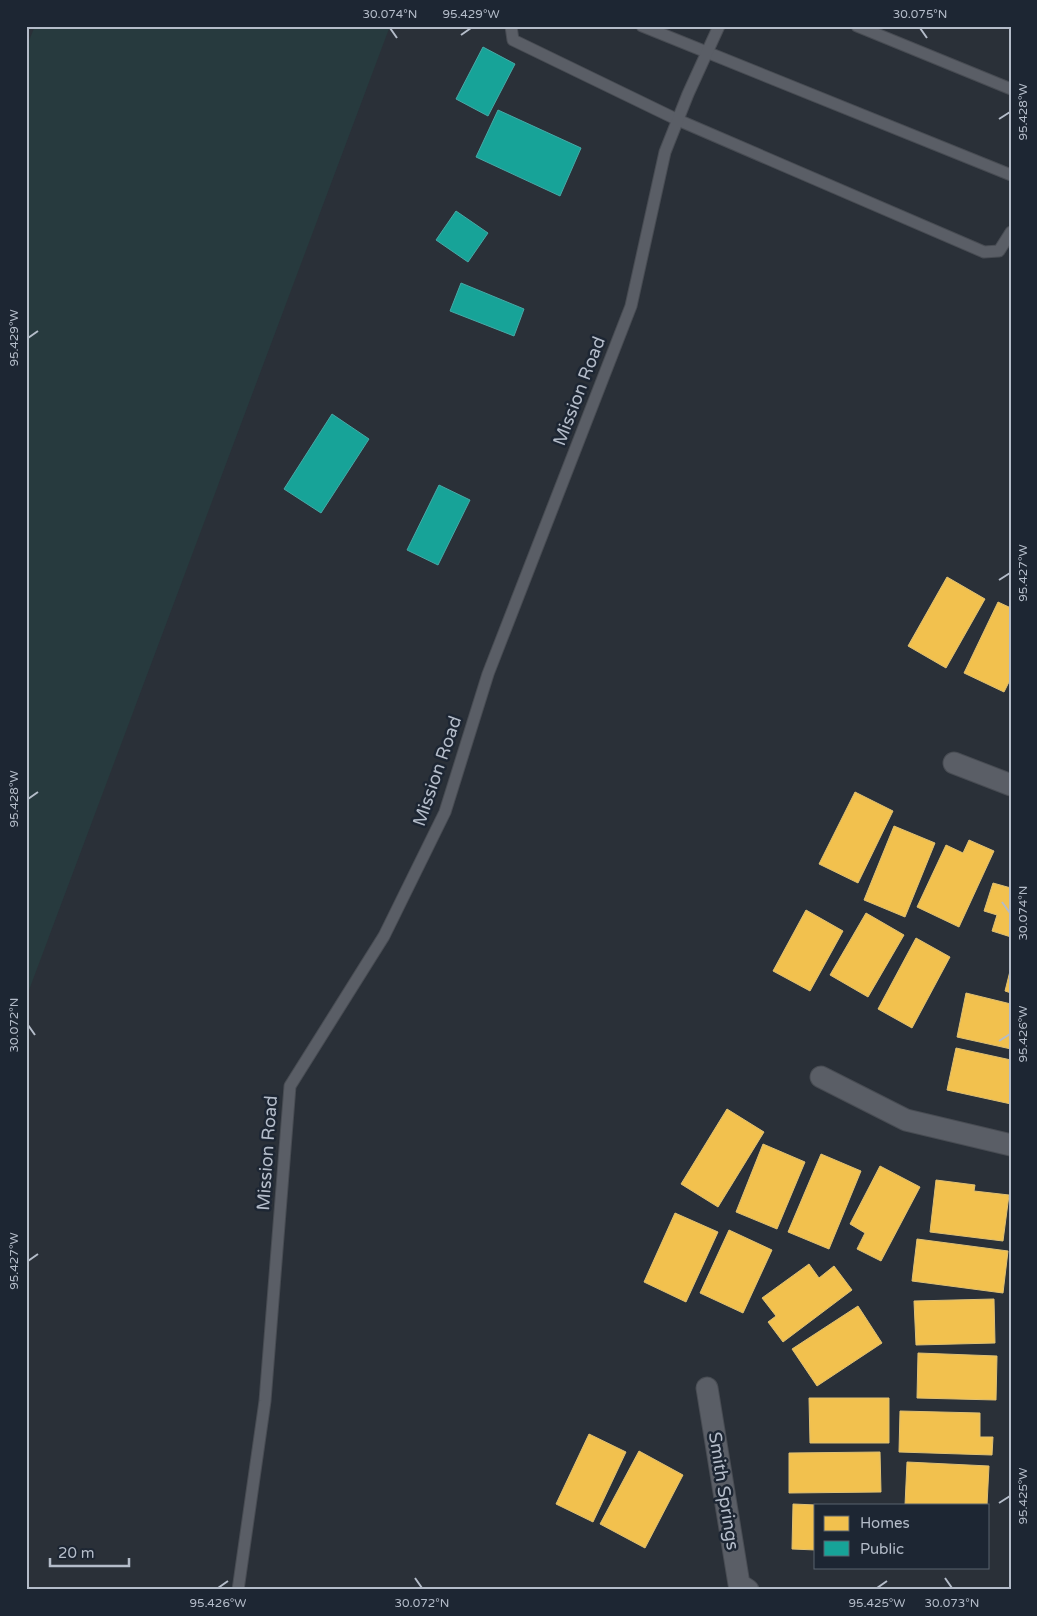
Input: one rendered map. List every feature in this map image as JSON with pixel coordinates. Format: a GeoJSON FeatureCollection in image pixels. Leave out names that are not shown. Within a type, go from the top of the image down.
{"type":"FeatureCollection","features":[{"type":"Feature","properties":{"kind":"street"},"geometry":{"type":"LineString","coordinates":[[954,763],[1011,785]]}},
{"type":"Feature","properties":{"kind":"street"},"geometry":{"type":"LineString","coordinates":[[821,1077],[906,1120],[1011,1145]]}},
{"type":"Feature","properties":{"kind":"street","name":"Smith Springs"},"geometry":{"type":"LineString","coordinates":[[707,1388],[739,1584],[748,1590]]}},
{"type":"Feature","properties":{"kind":"lane"},"geometry":{"type":"LineString","coordinates":[[511,26],[513,40],[678,120],[984,252],[999,251],[1011,232]]}},
{"type":"Feature","properties":{"kind":"lane"},"geometry":{"type":"LineString","coordinates":[[642,26],[1011,175]]}},
{"type":"Feature","properties":{"kind":"lane","name":"Mission Road"},"geometry":{"type":"LineString","coordinates":[[238,1590],[265,1401],[290,1086],[384,936],[445,812],[488,674],[631,306],[665,152],[719,26]]}},
{"type":"Feature","properties":{"kind":"lane"},"geometry":{"type":"LineString","coordinates":[[857,26],[1011,89]]}},
{"type":"Feature","properties":{"kind":"green space"},"geometry":{"type":"Polygon","coordinates":[[[35,26],[390,26],[26,998],[26,48],[35,26]]]}},
{"type":"Feature","properties":{"kind":"building: Homes"},"geometry":{"type":"Polygon","coordinates":[[[947,577],[985,599],[946,668],[908,646],[947,577]]]}},
{"type":"Feature","properties":{"kind":"building: Homes"},"geometry":{"type":"Polygon","coordinates":[[[998,602],[1011,608],[1011,678],[1004,692],[964,673],[998,602]]]}},
{"type":"Feature","properties":{"kind":"building: Homes"},"geometry":{"type":"Polygon","coordinates":[[[855,792],[893,811],[858,883],[819,864],[855,792]]]}},
{"type":"Feature","properties":{"kind":"building: Homes"},"geometry":{"type":"Polygon","coordinates":[[[894,826],[935,843],[905,917],[864,900],[894,826]]]}},
{"type":"Feature","properties":{"kind":"building: Homes"},"geometry":{"type":"Polygon","coordinates":[[[969,840],[994,851],[959,927],[917,907],[946,845],[963,853],[969,840]]]}},
{"type":"Feature","properties":{"kind":"building: Homes"},"geometry":{"type":"Polygon","coordinates":[[[993,883],[1011,888],[1011,937],[992,931],[997,915],[984,911],[993,883]]]}},
{"type":"Feature","properties":{"kind":"building: Homes"},"geometry":{"type":"Polygon","coordinates":[[[806,910],[843,931],[810,991],[773,971],[806,910]]]}},
{"type":"Feature","properties":{"kind":"building: Homes"},"geometry":{"type":"Polygon","coordinates":[[[866,913],[904,935],[868,997],[830,975],[866,913]]]}},
{"type":"Feature","properties":{"kind":"building: Homes"},"geometry":{"type":"Polygon","coordinates":[[[916,938],[950,957],[912,1028],[878,1009],[916,938]]]}},
{"type":"Feature","properties":{"kind":"building: Homes"},"geometry":{"type":"Polygon","coordinates":[[[1011,967],[1011,993],[1005,991],[1011,967]]]}},
{"type":"Feature","properties":{"kind":"building: Homes"},"geometry":{"type":"Polygon","coordinates":[[[966,993],[1011,1004],[1011,1049],[957,1037],[966,993]]]}},
{"type":"Feature","properties":{"kind":"building: Homes"},"geometry":{"type":"Polygon","coordinates":[[[956,1048],[1011,1060],[1011,1104],[947,1090],[956,1048]]]}},
{"type":"Feature","properties":{"kind":"building: Homes"},"geometry":{"type":"Polygon","coordinates":[[[727,1109],[764,1132],[718,1207],[681,1184],[727,1109]]]}},
{"type":"Feature","properties":{"kind":"building: Homes"},"geometry":{"type":"Polygon","coordinates":[[[763,1144],[805,1162],[777,1229],[736,1212],[763,1144]]]}},
{"type":"Feature","properties":{"kind":"building: Homes"},"geometry":{"type":"Polygon","coordinates":[[[821,1154],[861,1171],[829,1249],[788,1232],[821,1154]]]}},
{"type":"Feature","properties":{"kind":"building: Homes"},"geometry":{"type":"Polygon","coordinates":[[[880,1166],[920,1187],[881,1261],[857,1249],[865,1233],[850,1224],[880,1166]]]}},
{"type":"Feature","properties":{"kind":"building: Homes"},"geometry":{"type":"Polygon","coordinates":[[[936,1180],[975,1185],[974,1191],[1009,1195],[1003,1241],[930,1232],[936,1180]]]}},
{"type":"Feature","properties":{"kind":"building: Homes"},"geometry":{"type":"Polygon","coordinates":[[[675,1213],[718,1232],[686,1302],[644,1282],[675,1213]]]}},
{"type":"Feature","properties":{"kind":"building: Homes"},"geometry":{"type":"Polygon","coordinates":[[[729,1230],[772,1250],[743,1313],[700,1293],[729,1230]]]}},
{"type":"Feature","properties":{"kind":"building: Homes"},"geometry":{"type":"Polygon","coordinates":[[[917,1239],[1008,1251],[1003,1293],[912,1281],[917,1239]]]}},
{"type":"Feature","properties":{"kind":"building: Homes"},"geometry":{"type":"Polygon","coordinates":[[[809,1264],[819,1278],[834,1266],[852,1290],[783,1342],[768,1322],[776,1316],[762,1298],[809,1264]]]}},
{"type":"Feature","properties":{"kind":"building: Homes"},"geometry":{"type":"Polygon","coordinates":[[[994,1299],[995,1343],[916,1345],[914,1301],[994,1299]]]}},
{"type":"Feature","properties":{"kind":"building: Homes"},"geometry":{"type":"Polygon","coordinates":[[[858,1306],[882,1343],[817,1386],[792,1349],[858,1306]]]}},
{"type":"Feature","properties":{"kind":"building: Homes"},"geometry":{"type":"Polygon","coordinates":[[[918,1353],[997,1356],[996,1400],[917,1398],[918,1353]]]}},
{"type":"Feature","properties":{"kind":"building: Homes"},"geometry":{"type":"Polygon","coordinates":[[[809,1398],[889,1398],[889,1443],[810,1443],[809,1398]]]}},
{"type":"Feature","properties":{"kind":"building: Homes"},"geometry":{"type":"Polygon","coordinates":[[[900,1411],[980,1413],[980,1437],[993,1437],[992,1455],[899,1452],[900,1411]]]}},
{"type":"Feature","properties":{"kind":"building: Homes"},"geometry":{"type":"Polygon","coordinates":[[[589,1434],[626,1452],[593,1522],[556,1504],[589,1434]]]}},
{"type":"Feature","properties":{"kind":"building: Homes"},"geometry":{"type":"Polygon","coordinates":[[[639,1451],[683,1475],[645,1548],[600,1524],[639,1451]]]}},
{"type":"Feature","properties":{"kind":"building: Homes"},"geometry":{"type":"Polygon","coordinates":[[[880,1452],[881,1492],[789,1493],[789,1453],[880,1452]]]}},
{"type":"Feature","properties":{"kind":"building: Homes"},"geometry":{"type":"Polygon","coordinates":[[[907,1462],[989,1466],[987,1504],[905,1504],[907,1462]]]}},
{"type":"Feature","properties":{"kind":"building: Homes"},"geometry":{"type":"Polygon","coordinates":[[[793,1504],[814,1505],[814,1550],[792,1549],[793,1504]]]}},
{"type":"Feature","properties":{"kind":"building: Public"},"geometry":{"type":"Polygon","coordinates":[[[483,47],[515,64],[488,116],[456,99],[483,47]]]}},
{"type":"Feature","properties":{"kind":"building: Public"},"geometry":{"type":"Polygon","coordinates":[[[498,110],[581,148],[560,196],[476,157],[498,110]]]}},
{"type":"Feature","properties":{"kind":"building: Public"},"geometry":{"type":"Polygon","coordinates":[[[456,211],[488,233],[468,262],[436,240],[456,211]]]}},
{"type":"Feature","properties":{"kind":"building: Public"},"geometry":{"type":"Polygon","coordinates":[[[461,283],[524,309],[514,336],[450,311],[461,283]]]}},
{"type":"Feature","properties":{"kind":"building: Public"},"geometry":{"type":"Polygon","coordinates":[[[332,414],[369,439],[321,513],[284,489],[332,414]]]}},
{"type":"Feature","properties":{"kind":"building: Public"},"geometry":{"type":"Polygon","coordinates":[[[439,485],[470,500],[438,565],[407,550],[439,485]]]}}]}
